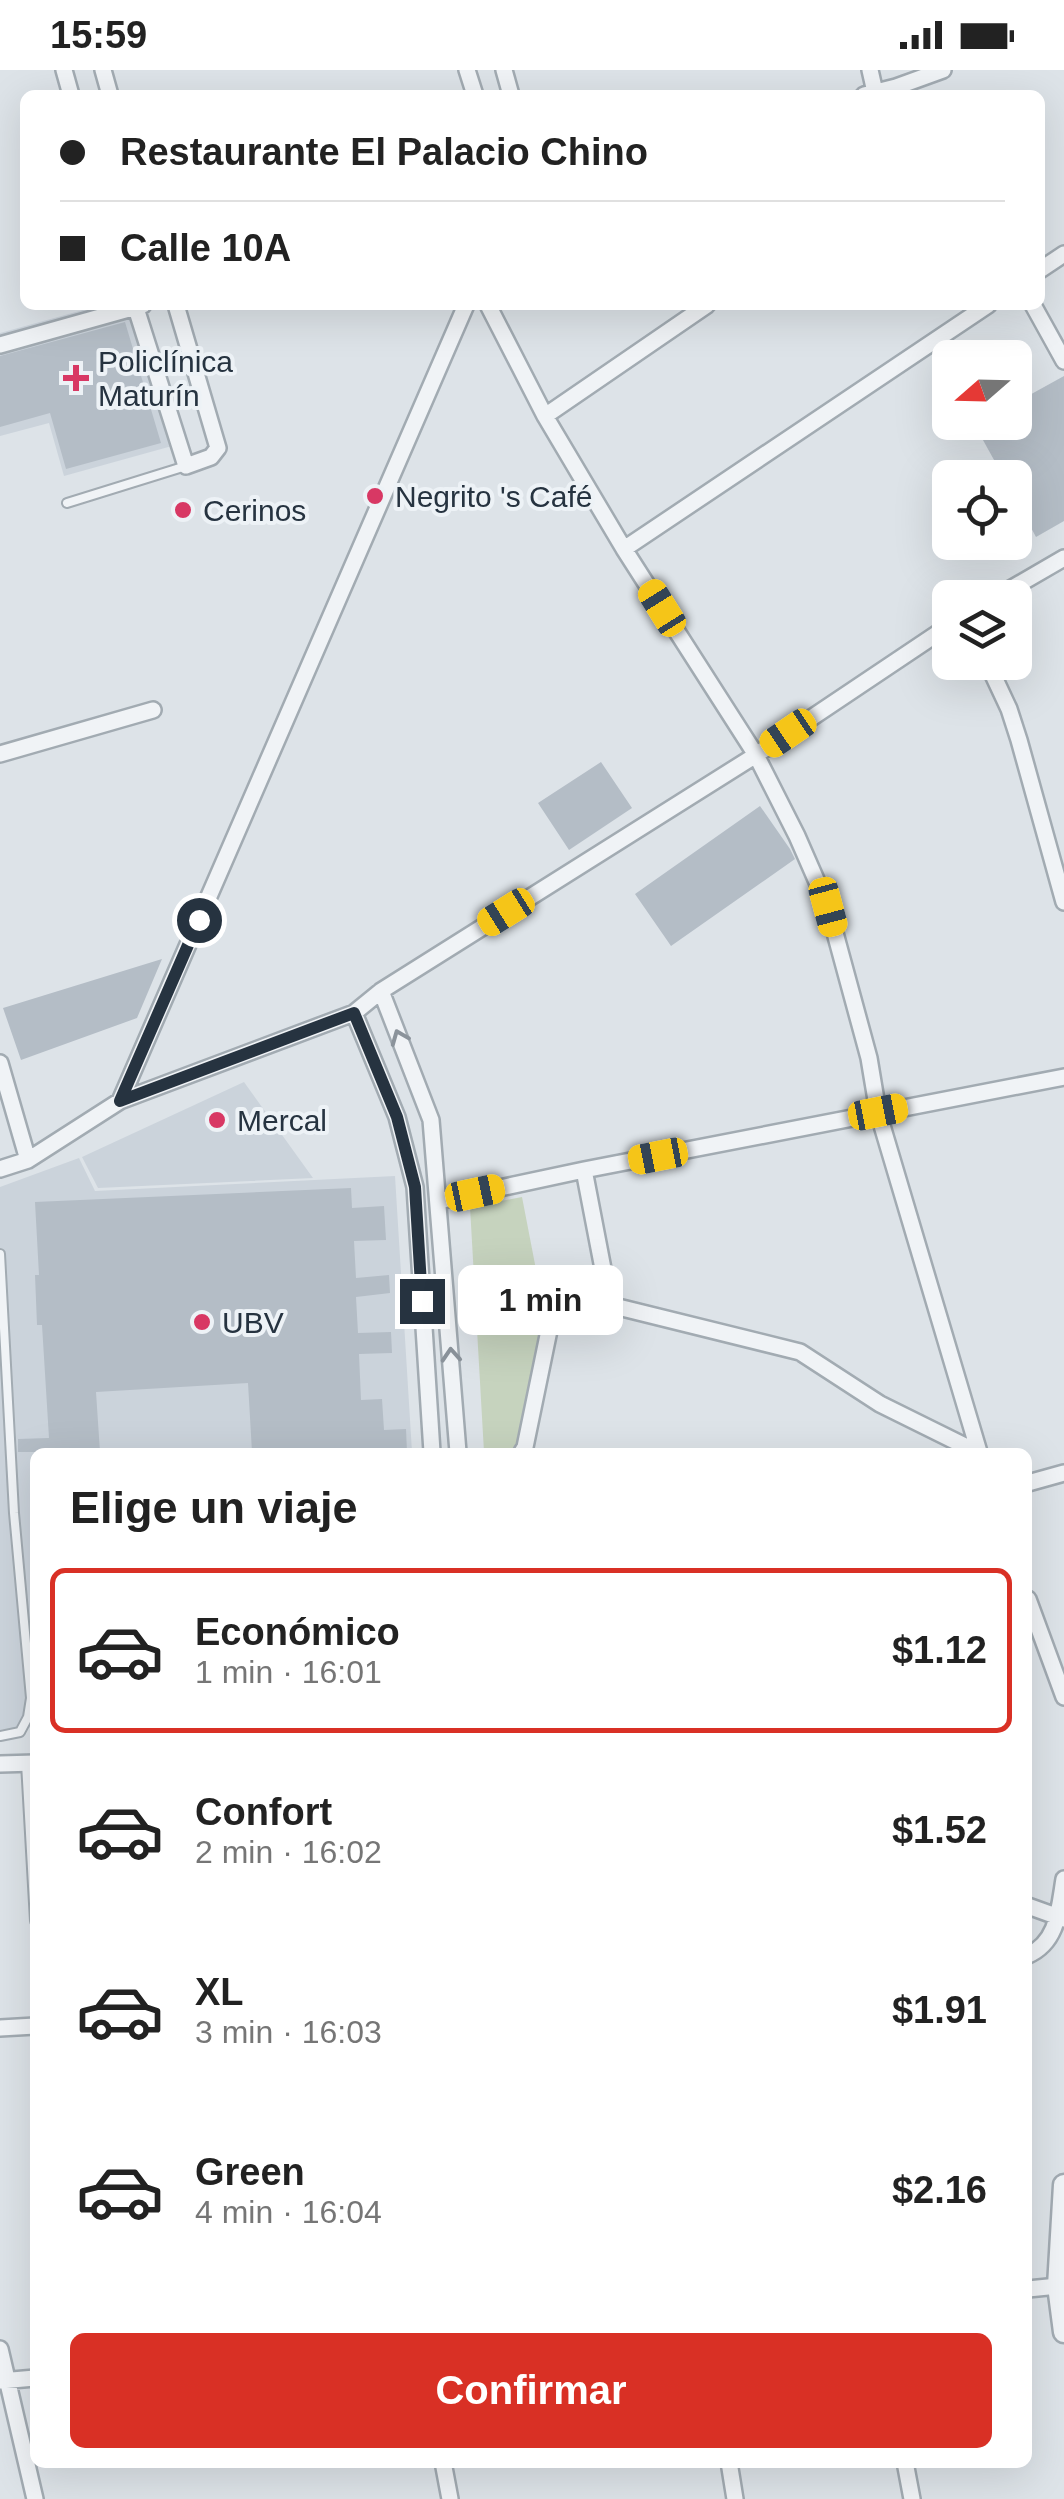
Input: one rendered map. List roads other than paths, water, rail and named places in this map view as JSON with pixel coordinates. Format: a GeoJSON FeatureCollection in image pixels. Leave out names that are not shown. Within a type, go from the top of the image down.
{"type":"FeatureCollection","features":[{"type":"Feature","properties":{"kind":"street"},"geometry":{"type":"LineString","coordinates":[[900,90],[924,74],[943,70]]}},
{"type":"Feature","properties":{"kind":"street"},"geometry":{"type":"LineString","coordinates":[[0,345],[124,310]]}},
{"type":"Feature","properties":{"kind":"street"},"geometry":{"type":"LineString","coordinates":[[139,310],[186,466],[211,457],[218,448],[177,310]]}},
{"type":"Feature","properties":{"kind":"street"},"geometry":{"type":"LineString","coordinates":[[120,1101],[464,310]]}},
{"type":"Feature","properties":{"kind":"street"},"geometry":{"type":"LineString","coordinates":[[491,310],[546,416],[624,549],[756,755],[828,907],[869,1058],[878,1112],[977,1448]]}},
{"type":"Feature","properties":{"kind":"street"},"geometry":{"type":"LineString","coordinates":[[624,549],[981,310]]}},
{"type":"Feature","properties":{"kind":"street"},"geometry":{"type":"LineString","coordinates":[[1036,310],[1064,360]]}},
{"type":"Feature","properties":{"kind":"street"},"geometry":{"type":"LineString","coordinates":[[546,416],[683,311]]}},
{"type":"Feature","properties":{"kind":"street"},"geometry":{"type":"LineString","coordinates":[[1026,580],[1064,558]]}},
{"type":"Feature","properties":{"kind":"street"},"geometry":{"type":"LineString","coordinates":[[1,1164],[28,1160],[120,1101],[354,1013],[381,991],[756,755],[932,636]]}},
{"type":"Feature","properties":{"kind":"street"},"geometry":{"type":"LineString","coordinates":[[996,680],[1019,740],[1064,902]]}},
{"type":"Feature","properties":{"kind":"street"},"geometry":{"type":"LineString","coordinates":[[0,754],[153,710]]}},
{"type":"Feature","properties":{"kind":"street"},"geometry":{"type":"LineString","coordinates":[[381,991],[431,1120],[458,1448]]}},
{"type":"Feature","properties":{"kind":"street"},"geometry":{"type":"LineString","coordinates":[[354,1013],[397,1117],[415,1187],[432,1448]]}},
{"type":"Feature","properties":{"kind":"street"},"geometry":{"type":"LineString","coordinates":[[0,1063],[28,1160]]}},
{"type":"Feature","properties":{"kind":"street"},"geometry":{"type":"LineString","coordinates":[[439,1201],[1064,1076]]}},
{"type":"Feature","properties":{"kind":"street"},"geometry":{"type":"LineString","coordinates":[[584,1170],[610,1305]]}},
{"type":"Feature","properties":{"kind":"street"},"geometry":{"type":"LineString","coordinates":[[524,1448],[553,1311],[559,1304],[570,1302],[610,1305],[800,1352],[880,1404],[970,1448]]}},
{"type":"Feature","properties":{"kind":"street"},"geometry":{"type":"LineString","coordinates":[[1032,1481],[1064,1473]]}},
{"type":"Feature","properties":{"kind":"street"},"geometry":{"type":"LineString","coordinates":[[1032,1610],[1064,1696]]}},
{"type":"Feature","properties":{"kind":"street"},"geometry":{"type":"LineString","coordinates":[[0,1764],[30,1763]]}},
{"type":"Feature","properties":{"kind":"street"},"geometry":{"type":"LineString","coordinates":[[1032,1953],[1042,1948],[1061,1918],[1064,1879]]}},
{"type":"Feature","properties":{"kind":"street"},"geometry":{"type":"LineString","coordinates":[[1032,1907],[1061,1918]]}},
{"type":"Feature","properties":{"kind":"street"},"geometry":{"type":"LineString","coordinates":[[0,2028],[30,2026]]}},
{"type":"Feature","properties":{"kind":"street"},"geometry":{"type":"LineString","coordinates":[[1064,2186],[1058,2286],[1064,2332]]}},
{"type":"Feature","properties":{"kind":"street"},"geometry":{"type":"LineString","coordinates":[[1032,2289],[1058,2286]]}},
{"type":"Feature","properties":{"kind":"street"},"geometry":{"type":"LineString","coordinates":[[0,2348],[4,2380],[35,2499]]}},
{"type":"Feature","properties":{"kind":"street"},"geometry":{"type":"LineString","coordinates":[[4,2380],[30,2378]]}},
{"type":"Feature","properties":{"kind":"street"},"geometry":{"type":"LineString","coordinates":[[444,2468],[450,2499]]}},
{"type":"Feature","properties":{"kind":"street"},"geometry":{"type":"LineString","coordinates":[[730,2468],[735,2499]]}},
{"type":"Feature","properties":{"kind":"street"},"geometry":{"type":"LineString","coordinates":[[906,2468],[912,2499]]}},
{"type":"Feature","properties":{"kind":"lane"},"geometry":{"type":"LineString","coordinates":[[67,504],[186,466]]}},
{"type":"Feature","properties":{"kind":"lane"},"geometry":{"type":"LineString","coordinates":[[0,1254],[14,1514],[30,1698],[28,1717],[20,1732],[0,1736]]}},
{"type":"Feature","properties":{"kind":"lane"},"geometry":{"type":"LineString","coordinates":[[0,1515],[14,1514]]}},
{"type":"Feature","properties":{"kind":"place","name":"Policlínica Maturín"},"geometry":{"type":"Point","coordinates":[76,378]}},
{"type":"Feature","properties":{"kind":"place","name":"Negrito 's Café"},"geometry":{"type":"Point","coordinates":[375,496]}},
{"type":"Feature","properties":{"kind":"place","name":"Cerinos"},"geometry":{"type":"Point","coordinates":[183,510]}},
{"type":"Feature","properties":{"kind":"place","name":"Mercal"},"geometry":{"type":"Point","coordinates":[217,1120]}},
{"type":"Feature","properties":{"kind":"place","name":"UBV"},"geometry":{"type":"Point","coordinates":[202,1322]}}]}
